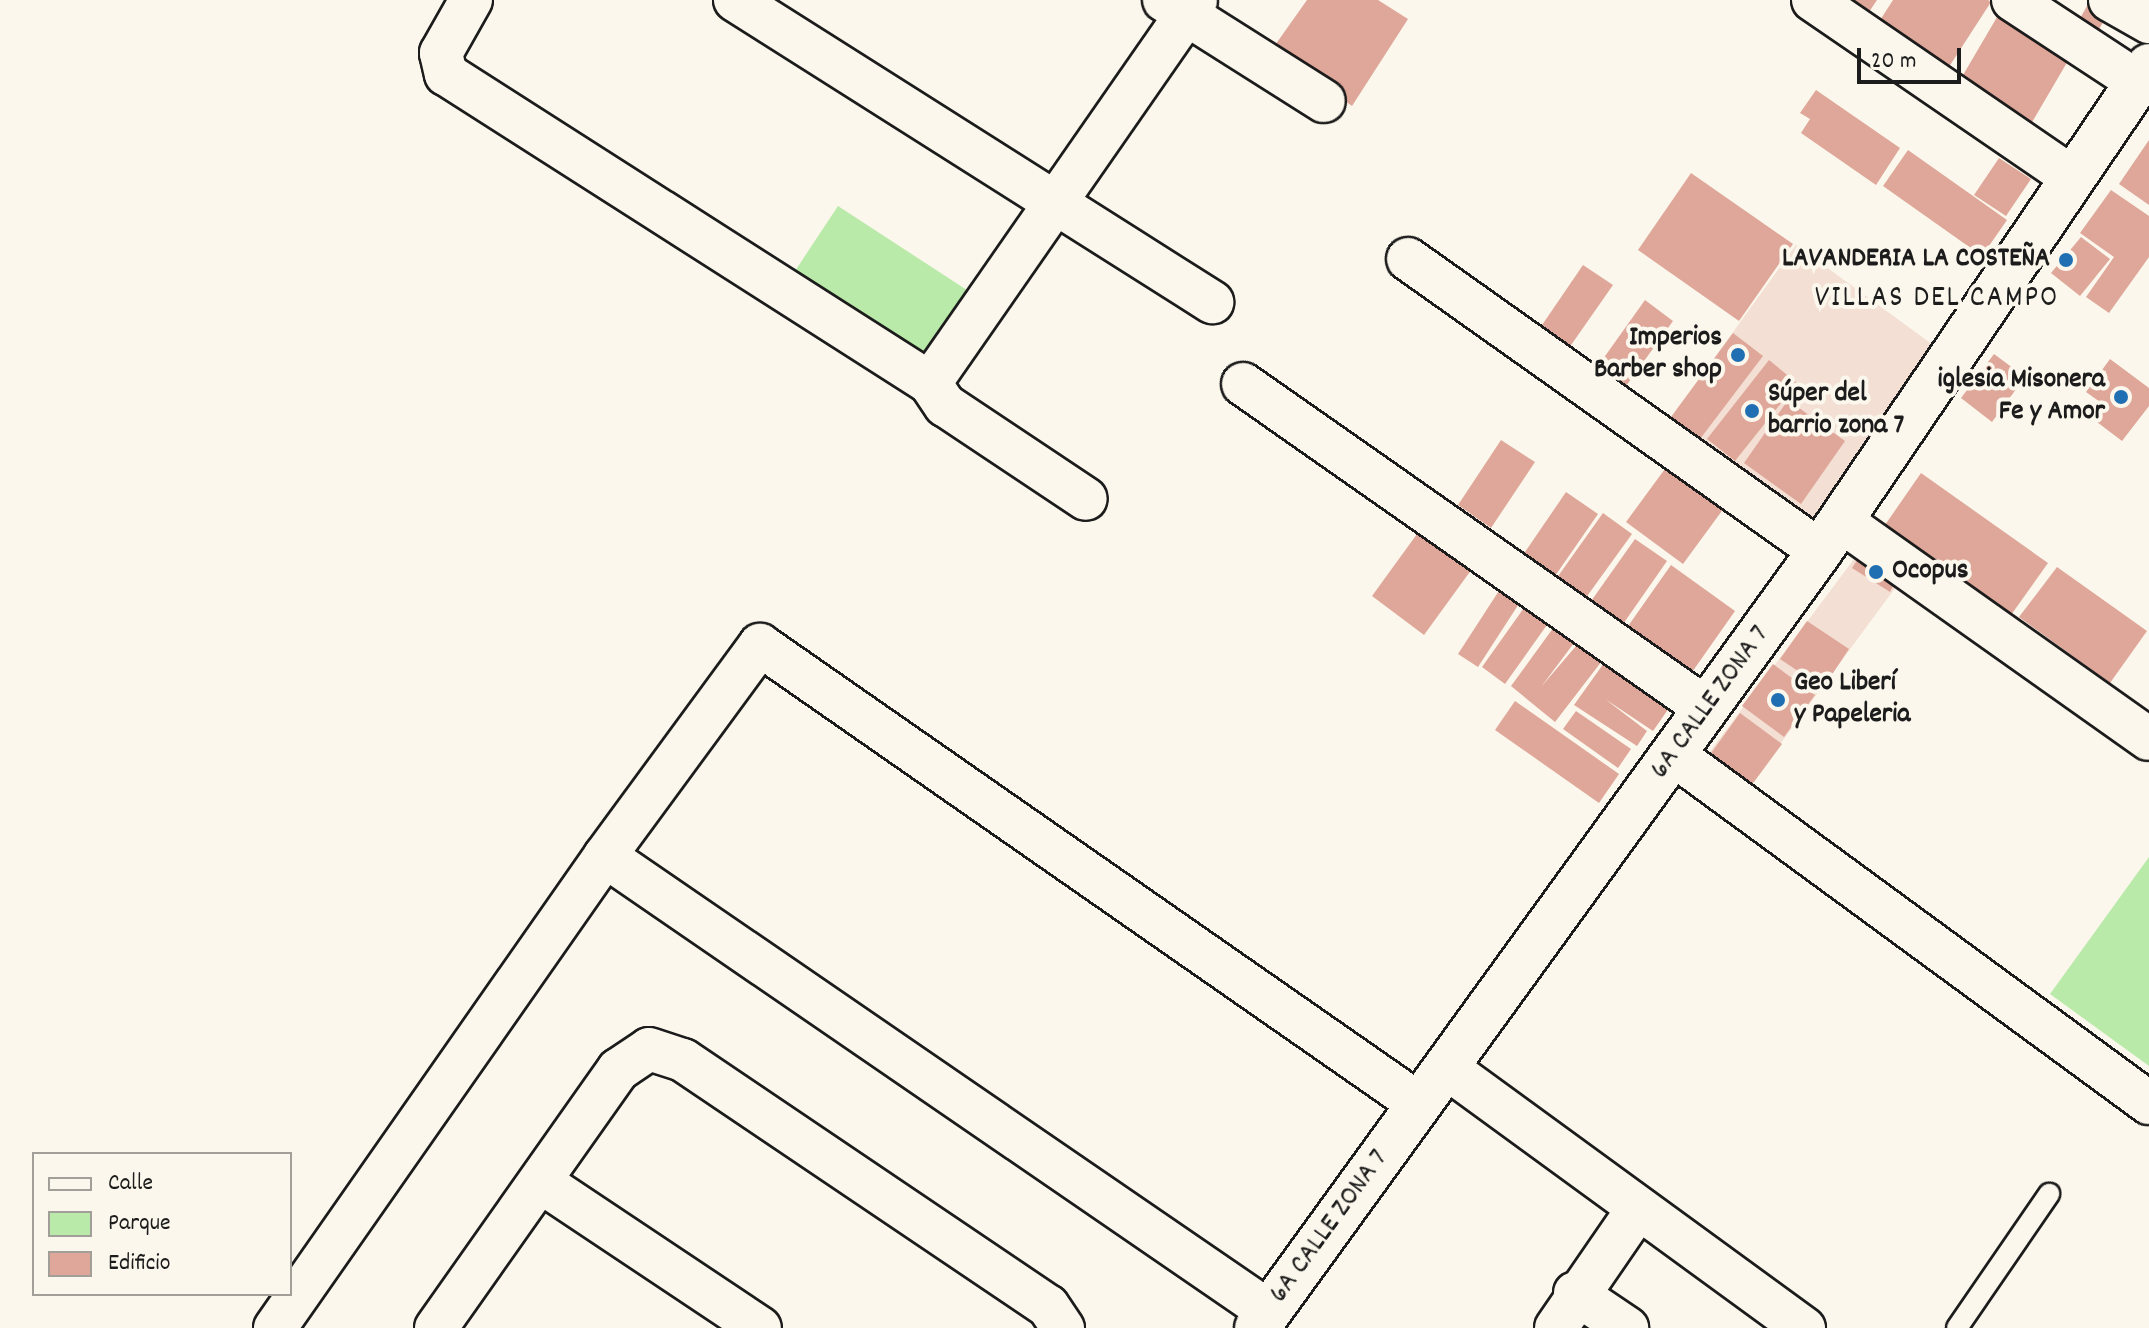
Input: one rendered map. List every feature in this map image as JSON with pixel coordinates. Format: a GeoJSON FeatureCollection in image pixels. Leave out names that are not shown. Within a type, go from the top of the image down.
{"type":"FeatureCollection","features":[{"type":"Feature","properties":{"kind":"street"},"geometry":{"type":"LineString","coordinates":[[471,0],[441,53],[446,74],[930,383],[952,410],[1086,499]]}},
{"type":"Feature","properties":{"kind":"street"},"geometry":{"type":"LineString","coordinates":[[735,0],[1212,302]]}},
{"type":"Feature","properties":{"kind":"street"},"geometry":{"type":"LineString","coordinates":[[1813,0],[2073,178]]}},
{"type":"Feature","properties":{"kind":"street"},"geometry":{"type":"LineString","coordinates":[[2013,0],[2143,74]]}},
{"type":"Feature","properties":{"kind":"street"},"geometry":{"type":"LineString","coordinates":[[2110,0],[2149,22]]}},
{"type":"Feature","properties":{"kind":"street"},"geometry":{"type":"LineString","coordinates":[[930,383],[1055,203],[1182,5],[1324,101]]}},
{"type":"Feature","properties":{"kind":"street","name":"6A CALLE ZONA 7"},"geometry":{"type":"LineString","coordinates":[[1262,1320],[1830,536],[1913,391],[2073,178],[2143,74]]}},
{"type":"Feature","properties":{"kind":"street"},"geometry":{"type":"LineString","coordinates":[[1408,259],[1830,536],[2149,739]]}},
{"type":"Feature","properties":{"kind":"street"},"geometry":{"type":"LineString","coordinates":[[1243,384],[1707,709]]}},
{"type":"Feature","properties":{"kind":"street"},"geometry":{"type":"LineString","coordinates":[[275,1328],[605,856],[760,645],[1419,1104]]}},
{"type":"Feature","properties":{"kind":"street"},"geometry":{"type":"LineString","coordinates":[[1674,755],[2149,1103]]}},
{"type":"Feature","properties":{"kind":"street"},"geometry":{"type":"LineString","coordinates":[[605,856],[1262,1320]]}},
{"type":"Feature","properties":{"kind":"street"},"geometry":{"type":"LineString","coordinates":[[436,1328],[618,1070],[638,1051],[660,1049],[1048,1306],[1063,1328]]}},
{"type":"Feature","properties":{"kind":"street"},"geometry":{"type":"LineString","coordinates":[[1447,1068],[1637,1210],[1804,1328]]}},
{"type":"Feature","properties":{"kind":"street"},"geometry":{"type":"LineString","coordinates":[[541,1182],[760,1328]]}},
{"type":"Feature","properties":{"kind":"street"},"geometry":{"type":"LineString","coordinates":[[1627,1328],[1566,1310],[1637,1210]]}},
{"type":"Feature","properties":{"kind":"lane"},"geometry":{"type":"LineString","coordinates":[[1957,1328],[2049,1194]]}},
{"type":"Feature","properties":{"kind":"shaded area"},"geometry":{"type":"Polygon","coordinates":[[[1796,245],[1940,350],[1812,527],[1668,422],[1796,245]]]}},
{"type":"Feature","properties":{"kind":"shaded area"},"geometry":{"type":"Polygon","coordinates":[[[1863,547],[1904,576],[1746,790],[1703,761],[1863,547]]]}},
{"type":"Feature","properties":{"kind":"green space"},"geometry":{"type":"Polygon","coordinates":[[[838,206],[973,294],[926,365],[791,277],[838,206]]]}},
{"type":"Feature","properties":{"kind":"green space"},"geometry":{"type":"Polygon","coordinates":[[[2149,857],[2149,1066],[2050,994],[2149,857]]]}},
{"type":"Feature","properties":{"kind":"building"},"geometry":{"type":"Polygon","coordinates":[[[1307,0],[1378,0],[1408,19],[1352,106],[1273,48],[1307,0]]]}},
{"type":"Feature","properties":{"kind":"building"},"geometry":{"type":"Polygon","coordinates":[[[1832,0],[1877,0],[1863,21],[1832,0]]]}},
{"type":"Feature","properties":{"kind":"building"},"geometry":{"type":"Polygon","coordinates":[[[1893,0],[1991,2],[1945,73],[1875,28],[1893,0]]]}},
{"type":"Feature","properties":{"kind":"building"},"geometry":{"type":"Polygon","coordinates":[[[2087,6],[2106,17],[2097,33],[2078,22],[2087,6]]]}},
{"type":"Feature","properties":{"kind":"building"},"geometry":{"type":"Polygon","coordinates":[[[2000,12],[2072,54],[2028,129],[1956,87],[2000,12]]]}},
{"type":"Feature","properties":{"kind":"building"},"geometry":{"type":"Polygon","coordinates":[[[1816,90],[1900,148],[1876,185],[1801,133],[1810,119],[1800,113],[1816,90]]]}},
{"type":"Feature","properties":{"kind":"building"},"geometry":{"type":"Polygon","coordinates":[[[2149,140],[2149,205],[2119,184],[2149,140]]]}},
{"type":"Feature","properties":{"kind":"building"},"geometry":{"type":"Polygon","coordinates":[[[1908,150],[2007,220],[1982,256],[1883,186],[1908,150]]]}},
{"type":"Feature","properties":{"kind":"building"},"geometry":{"type":"Polygon","coordinates":[[[1999,158],[2031,179],[2006,216],[1974,195],[1999,158]]]}},
{"type":"Feature","properties":{"kind":"building"},"geometry":{"type":"Polygon","coordinates":[[[1691,173],[1793,244],[1739,321],[1638,250],[1691,173]]]}},
{"type":"Feature","properties":{"kind":"building"},"geometry":{"type":"Polygon","coordinates":[[[2111,190],[2149,216],[2149,257],[2109,313],[2086,297],[2114,257],[2080,233],[2111,190]]]}},
{"type":"Feature","properties":{"kind":"building"},"geometry":{"type":"Polygon","coordinates":[[[2081,237],[2110,259],[2080,296],[2051,273],[2081,237]]]}},
{"type":"Feature","properties":{"kind":"building"},"geometry":{"type":"Polygon","coordinates":[[[1583,265],[1613,285],[1569,348],[1540,328],[1583,265]]]}},
{"type":"Feature","properties":{"kind":"building"},"geometry":{"type":"Polygon","coordinates":[[[1645,300],[1673,321],[1626,386],[1598,366],[1645,300]]]}},
{"type":"Feature","properties":{"kind":"building"},"geometry":{"type":"Polygon","coordinates":[[[1733,333],[1763,356],[1697,443],[1668,421],[1733,333]]]}},
{"type":"Feature","properties":{"kind":"building"},"geometry":{"type":"Polygon","coordinates":[[[1994,354],[2025,377],[1992,422],[1961,398],[1994,354]]]}},
{"type":"Feature","properties":{"kind":"building","name":"iglesia Misonera Fe y Amor"},"geometry":{"type":"Polygon","coordinates":[[[2110,359],[2149,388],[2149,406],[2122,441],[2089,416],[2100,402],[2086,392],[2110,359]]]}},
{"type":"Feature","properties":{"kind":"building","name":"Súper del barrio zona 7"},"geometry":{"type":"Polygon","coordinates":[[[1769,360],[1797,383],[1735,461],[1707,439],[1769,360]]]}},
{"type":"Feature","properties":{"kind":"building"},"geometry":{"type":"Polygon","coordinates":[[[1788,400],[1845,441],[1801,504],[1744,463],[1788,400]]]}},
{"type":"Feature","properties":{"kind":"building"},"geometry":{"type":"Polygon","coordinates":[[[1501,440],[1535,462],[1491,528],[1458,505],[1501,440]]]}},
{"type":"Feature","properties":{"kind":"building"},"geometry":{"type":"Polygon","coordinates":[[[1670,462],[1727,504],[1683,564],[1626,522],[1670,462]]]}},
{"type":"Feature","properties":{"kind":"building"},"geometry":{"type":"Polygon","coordinates":[[[1921,473],[2048,563],[2011,615],[1885,525],[1921,473]]]}},
{"type":"Feature","properties":{"kind":"building"},"geometry":{"type":"Polygon","coordinates":[[[1566,492],[1598,514],[1555,576],[1523,555],[1566,492]]]}},
{"type":"Feature","properties":{"kind":"building"},"geometry":{"type":"Polygon","coordinates":[[[1603,513],[1632,534],[1585,599],[1556,579],[1603,513]]]}},
{"type":"Feature","properties":{"kind":"building"},"geometry":{"type":"Polygon","coordinates":[[[1425,523],[1477,562],[1424,635],[1372,596],[1425,523]]]}},
{"type":"Feature","properties":{"kind":"building"},"geometry":{"type":"Polygon","coordinates":[[[1635,539],[1667,561],[1621,627],[1589,604],[1635,539]]]}},
{"type":"Feature","properties":{"kind":"building","name":"Ocopus"},"geometry":{"type":"Polygon","coordinates":[[[1863,551],[1898,576],[1890,592],[1852,568],[1863,551]]]}},
{"type":"Feature","properties":{"kind":"building"},"geometry":{"type":"Polygon","coordinates":[[[1671,565],[1735,611],[1690,675],[1626,629],[1671,565]]]}},
{"type":"Feature","properties":{"kind":"building"},"geometry":{"type":"Polygon","coordinates":[[[2057,567],[2147,631],[2110,683],[2019,617],[2057,567]]]}},
{"type":"Feature","properties":{"kind":"building"},"geometry":{"type":"Polygon","coordinates":[[[1504,583],[1524,596],[1478,667],[1458,654],[1504,583]]]}},
{"type":"Feature","properties":{"kind":"building"},"geometry":{"type":"Polygon","coordinates":[[[1531,598],[1554,615],[1505,684],[1482,667],[1531,598]]]}},
{"type":"Feature","properties":{"kind":"building"},"geometry":{"type":"Polygon","coordinates":[[[1559,620],[1580,635],[1541,687],[1582,639],[1605,657],[1555,722],[1511,686],[1559,620]]]}},
{"type":"Feature","properties":{"kind":"building"},"geometry":{"type":"Polygon","coordinates":[[[1807,621],[1849,649],[1823,688],[1780,659],[1807,621]]]}},
{"type":"Feature","properties":{"kind":"building"},"geometry":{"type":"Polygon","coordinates":[[[1609,656],[1674,701],[1653,731],[1605,699],[1647,731],[1637,746],[1574,705],[1609,656]]]}},
{"type":"Feature","properties":{"kind":"building","name":"Geo Liberí y Papeleria"},"geometry":{"type":"Polygon","coordinates":[[[1773,664],[1815,695],[1784,737],[1742,706],[1773,664]]]}},
{"type":"Feature","properties":{"kind":"building"},"geometry":{"type":"Polygon","coordinates":[[[1515,701],[1619,774],[1599,803],[1495,730],[1515,701]]]}},
{"type":"Feature","properties":{"kind":"building"},"geometry":{"type":"Polygon","coordinates":[[[1576,711],[1631,749],[1618,768],[1563,729],[1576,711]]]}},
{"type":"Feature","properties":{"kind":"building"},"geometry":{"type":"Polygon","coordinates":[[[1740,713],[1782,744],[1751,786],[1709,756],[1740,713]]]}},
{"type":"Feature","properties":{"kind":"place","name":"LAVANDERIA LA COSTEÑA"},"geometry":{"type":"Point","coordinates":[2066,260]}},
{"type":"Feature","properties":{"kind":"place","name":"Imperios Barber shop"},"geometry":{"type":"Point","coordinates":[1738,355]}},
{"type":"Feature","properties":{"kind":"place","name":"iglesia Misonera Fe y Amor"},"geometry":{"type":"Point","coordinates":[2121,397]}},
{"type":"Feature","properties":{"kind":"place","name":"Súper del barrio zona 7"},"geometry":{"type":"Point","coordinates":[1752,411]}},
{"type":"Feature","properties":{"kind":"place","name":"Ocopus"},"geometry":{"type":"Point","coordinates":[1876,572]}},
{"type":"Feature","properties":{"kind":"place","name":"Geo Liberí y Papeleria"},"geometry":{"type":"Point","coordinates":[1778,700]}},
{"type":"Feature","properties":{"kind":"district","name":"VILLAS DEL CAMPO"},"geometry":{"type":"Point","coordinates":[1937,300]}}]}
